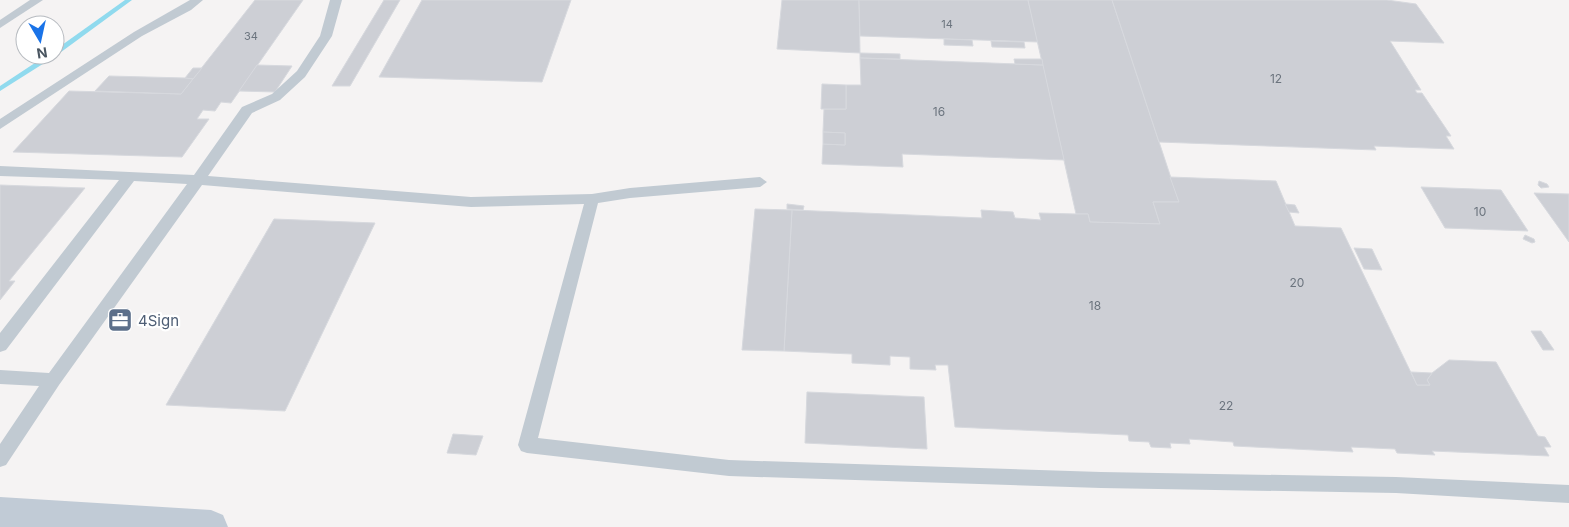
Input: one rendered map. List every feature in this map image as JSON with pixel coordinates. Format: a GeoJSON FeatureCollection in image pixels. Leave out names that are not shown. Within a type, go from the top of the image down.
{"type":"FeatureCollection","features":[{"type":"Feature","properties":{"kind":"main road"},"geometry":{"type":"LineString","coordinates":[[0,513],[211,527]]}},
{"type":"Feature","properties":{"kind":"lane"},"geometry":{"type":"LineString","coordinates":[[0,25],[37,0]]}},
{"type":"Feature","properties":{"kind":"lane"},"geometry":{"type":"LineString","coordinates":[[0,126],[138,34],[187,8],[197,0]]}},
{"type":"Feature","properties":{"kind":"lane"},"geometry":{"type":"LineString","coordinates":[[0,459],[53,380],[247,110],[276,97],[301,74],[326,36],[336,0]]}},
{"type":"Feature","properties":{"kind":"lane"},"geometry":{"type":"LineString","coordinates":[[0,171],[198,180],[471,202],[592,199],[639,192],[760,182]]}},
{"type":"Feature","properties":{"kind":"lane"},"geometry":{"type":"LineString","coordinates":[[0,345],[130,176]]}},
{"type":"Feature","properties":{"kind":"lane"},"geometry":{"type":"LineString","coordinates":[[592,199],[527,445],[729,468],[1101,480],[1396,484],[1569,494]]}},
{"type":"Feature","properties":{"kind":"lane"},"geometry":{"type":"LineString","coordinates":[[0,377],[53,380]]}},
{"type":"Feature","properties":{"kind":"building"},"geometry":{"type":"Polygon","coordinates":[[[255,0],[303,0],[231,103],[221,102],[215,111],[203,110],[197,119],[209,119],[182,157],[13,152],[69,91],[181,94],[255,0]]]}},
{"type":"Feature","properties":{"kind":"building"},"geometry":{"type":"Polygon","coordinates":[[[384,0],[400,0],[350,86],[332,86],[384,0]]]}},
{"type":"Feature","properties":{"kind":"building"},"geometry":{"type":"Polygon","coordinates":[[[422,0],[571,0],[542,82],[379,77],[422,0]]]}},
{"type":"Feature","properties":{"kind":"building"},"geometry":{"type":"Polygon","coordinates":[[[782,0],[859,0],[860,53],[777,49],[782,0]]]}},
{"type":"Feature","properties":{"kind":"building"},"geometry":{"type":"Polygon","coordinates":[[[859,0],[1028,0],[1038,42],[860,36],[859,0]]]}},
{"type":"Feature","properties":{"kind":"building"},"geometry":{"type":"Polygon","coordinates":[[[1028,0],[1112,0],[1179,202],[1153,202],[1160,224],[1090,222],[1088,214],[1076,214],[1028,0]]]}},
{"type":"Feature","properties":{"kind":"building"},"geometry":{"type":"Polygon","coordinates":[[[1112,0],[1387,0],[1416,4],[1444,43],[1390,41],[1421,90],[1415,90],[1417,93],[1422,93],[1451,136],[1446,136],[1454,149],[1374,146],[1376,150],[1159,142],[1112,0]]]}},
{"type":"Feature","properties":{"kind":"building"},"geometry":{"type":"Polygon","coordinates":[[[944,39],[972,40],[973,46],[944,45],[944,39]]]}},
{"type":"Feature","properties":{"kind":"building"},"geometry":{"type":"Polygon","coordinates":[[[991,41],[1024,42],[1025,48],[992,47],[991,41]]]}},
{"type":"Feature","properties":{"kind":"building"},"geometry":{"type":"Polygon","coordinates":[[[860,53],[900,54],[900,59],[860,58],[860,53]]]}},
{"type":"Feature","properties":{"kind":"building"},"geometry":{"type":"Polygon","coordinates":[[[860,58],[1043,65],[1064,160],[902,154],[903,167],[822,164],[823,144],[845,145],[845,133],[823,132],[824,109],[846,109],[846,85],[861,85],[860,58]]]}},
{"type":"Feature","properties":{"kind":"building"},"geometry":{"type":"Polygon","coordinates":[[[1014,59],[1042,59],[1043,65],[1015,64],[1014,59]]]}},
{"type":"Feature","properties":{"kind":"building"},"geometry":{"type":"Polygon","coordinates":[[[257,65],[292,66],[275,92],[239,91],[257,65]]]}},
{"type":"Feature","properties":{"kind":"building"},"geometry":{"type":"Polygon","coordinates":[[[193,68],[202,68],[193,79],[185,78],[193,68]]]}},
{"type":"Feature","properties":{"kind":"building"},"geometry":{"type":"Polygon","coordinates":[[[109,76],[193,79],[181,94],[95,91],[109,76]]]}},
{"type":"Feature","properties":{"kind":"building"},"geometry":{"type":"Polygon","coordinates":[[[822,84],[846,85],[846,109],[821,109],[822,84]]]}},
{"type":"Feature","properties":{"kind":"building"},"geometry":{"type":"Polygon","coordinates":[[[823,132],[845,133],[845,145],[823,144],[823,132]]]}},
{"type":"Feature","properties":{"kind":"building"},"geometry":{"type":"Polygon","coordinates":[[[1170,177],[1276,181],[1295,226],[1341,228],[1417,385],[1430,385],[1427,380],[1432,373],[1449,360],[1496,362],[1538,436],[1545,437],[1551,447],[1544,447],[1549,456],[1432,451],[1435,455],[1397,453],[1395,449],[1351,447],[1353,452],[1234,446],[1233,442],[1189,439],[1190,444],[1170,443],[1171,448],[1151,447],[1149,442],[1129,441],[1128,435],[955,427],[948,365],[935,365],[936,370],[910,369],[910,357],[890,356],[890,365],[852,363],[852,354],[784,351],[792,210],[982,218],[981,210],[1013,212],[1015,218],[1041,220],[1039,213],[1088,214],[1090,222],[1160,224],[1153,202],[1179,202],[1170,177]]]}},
{"type":"Feature","properties":{"kind":"building"},"geometry":{"type":"Polygon","coordinates":[[[1539,181],[1547,184],[1549,187],[1541,188],[1538,185],[1539,181]]]}},
{"type":"Feature","properties":{"kind":"building"},"geometry":{"type":"Polygon","coordinates":[[[0,185],[85,188],[9,281],[15,281],[0,300],[0,185]]]}},
{"type":"Feature","properties":{"kind":"building"},"geometry":{"type":"Polygon","coordinates":[[[1421,187],[1501,190],[1528,231],[1445,228],[1421,187]]]}},
{"type":"Feature","properties":{"kind":"building"},"geometry":{"type":"Polygon","coordinates":[[[1534,193],[1569,194],[1569,242],[1534,193]]]}},
{"type":"Feature","properties":{"kind":"building"},"geometry":{"type":"Polygon","coordinates":[[[787,204],[804,206],[803,210],[787,209],[787,204]]]}},
{"type":"Feature","properties":{"kind":"building"},"geometry":{"type":"Polygon","coordinates":[[[1285,204],[1295,205],[1299,213],[1289,212],[1285,204]]]}},
{"type":"Feature","properties":{"kind":"building"},"geometry":{"type":"Polygon","coordinates":[[[755,209],[792,210],[784,351],[742,350],[755,209]]]}},
{"type":"Feature","properties":{"kind":"building"},"geometry":{"type":"Polygon","coordinates":[[[274,219],[375,223],[285,411],[166,405],[274,219]]]}},
{"type":"Feature","properties":{"kind":"building"},"geometry":{"type":"Polygon","coordinates":[[[1525,235],[1534,239],[1535,242],[1532,243],[1523,239],[1525,235]]]}},
{"type":"Feature","properties":{"kind":"building"},"geometry":{"type":"Polygon","coordinates":[[[1354,248],[1372,249],[1382,270],[1364,269],[1354,248]]]}},
{"type":"Feature","properties":{"kind":"building"},"geometry":{"type":"Polygon","coordinates":[[[1531,331],[1541,331],[1554,350],[1543,350],[1531,331]]]}},
{"type":"Feature","properties":{"kind":"building"},"geometry":{"type":"Polygon","coordinates":[[[1411,372],[1432,373],[1427,380],[1430,385],[1417,385],[1411,372]]]}},
{"type":"Feature","properties":{"kind":"building"},"geometry":{"type":"Polygon","coordinates":[[[807,392],[924,397],[927,449],[805,443],[807,392]]]}},
{"type":"Feature","properties":{"kind":"building"},"geometry":{"type":"Polygon","coordinates":[[[453,434],[483,436],[476,455],[447,453],[453,434]]]}},
{"type":"Feature","properties":{"kind":"waterway"},"geometry":{"type":"LineString","coordinates":[[65,46],[129,0]]}},
{"type":"Feature","properties":{"kind":"waterway"},"geometry":{"type":"LineString","coordinates":[[0,89],[37,65]]}},
{"type":"Feature","properties":{"kind":"place","name":"4Sign"},"geometry":{"type":"Point","coordinates":[120,320]}}]}
